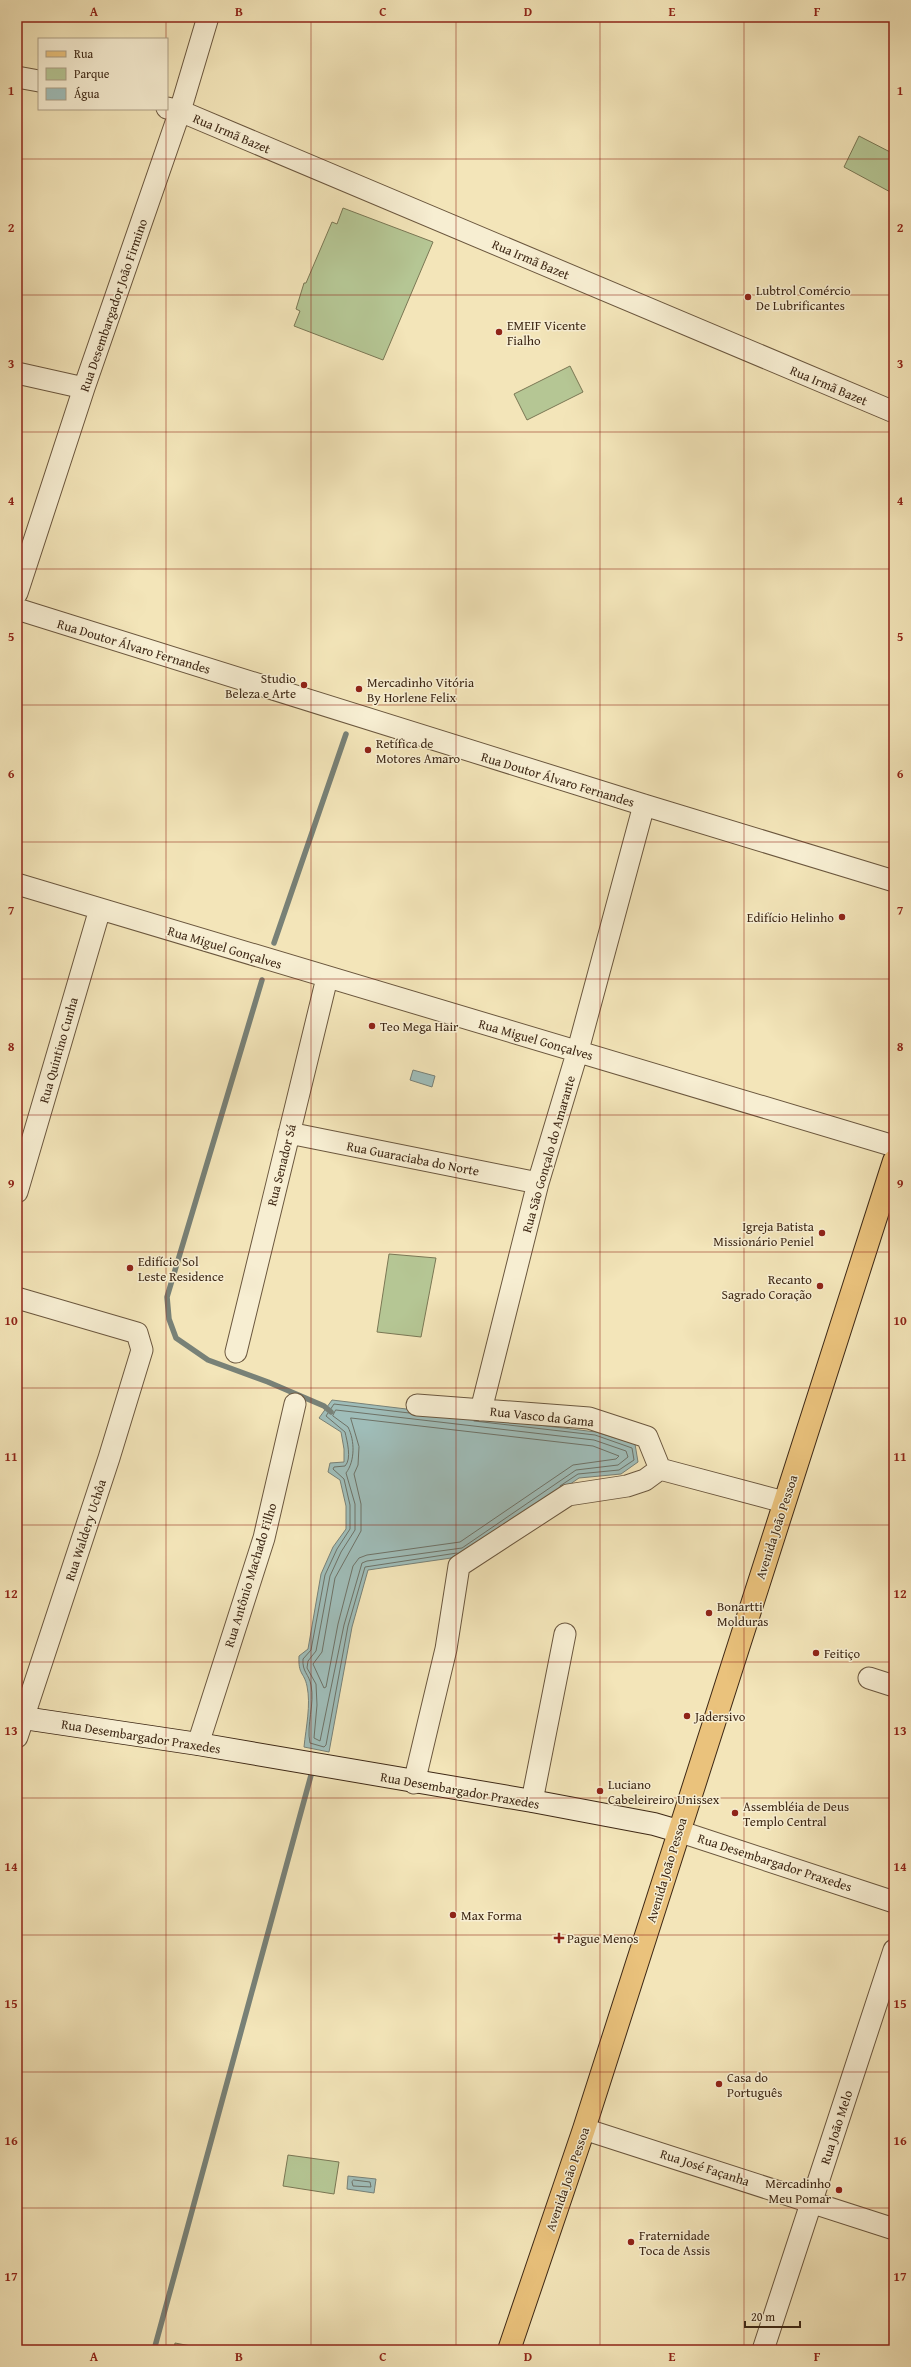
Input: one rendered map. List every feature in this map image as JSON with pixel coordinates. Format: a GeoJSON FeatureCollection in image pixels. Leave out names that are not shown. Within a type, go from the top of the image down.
{"type":"FeatureCollection","features":[{"type":"Feature","properties":{"kind":"main road","name":"Avenida João Pessoa"},"geometry":{"type":"LineString","coordinates":[[509,2350],[584,2129],[678,1831],[894,1161]]}},
{"type":"Feature","properties":{"kind":"street","name":"Rua Desembargador João Firmino"},"geometry":{"type":"LineString","coordinates":[[17,593],[173,110],[208,17]]}},
{"type":"Feature","properties":{"kind":"street"},"geometry":{"type":"LineString","coordinates":[[17,77],[38,81]]}},
{"type":"Feature","properties":{"kind":"street","name":"Rua Irmã Bazet"},"geometry":{"type":"LineString","coordinates":[[173,110],[894,412]]}},
{"type":"Feature","properties":{"kind":"street"},"geometry":{"type":"LineString","coordinates":[[17,373],[84,388]]}},
{"type":"Feature","properties":{"kind":"street","name":"Rua Doutor Álvaro Fernandes"},"geometry":{"type":"LineString","coordinates":[[17,609],[644,806],[894,881]]}},
{"type":"Feature","properties":{"kind":"street","name":"Rua São Gonçalo do Amarante"},"geometry":{"type":"LineString","coordinates":[[481,1410],[538,1183],[578,1050],[644,806]]}},
{"type":"Feature","properties":{"kind":"street","name":"Rua Miguel Gonçalves"},"geometry":{"type":"LineString","coordinates":[[17,884],[285,966],[578,1050],[894,1146]]}},
{"type":"Feature","properties":{"kind":"street","name":"Rua Quintino Cunha"},"geometry":{"type":"LineString","coordinates":[[17,1192],[100,909]]}},
{"type":"Feature","properties":{"kind":"street","name":"Rua Senador Sá"},"geometry":{"type":"LineString","coordinates":[[236,1352],[327,978]]}},
{"type":"Feature","properties":{"kind":"street","name":"Rua Guaraciaba do Norte"},"geometry":{"type":"LineString","coordinates":[[289,1133],[538,1183]]}},
{"type":"Feature","properties":{"kind":"street","name":"Rua Waldery Uchôa"},"geometry":{"type":"LineString","coordinates":[[17,1298],[137,1333],[142,1350],[99,1487],[19,1724]]}},
{"type":"Feature","properties":{"kind":"street","name":"Rua Antônio Machado Filho"},"geometry":{"type":"LineString","coordinates":[[198,1744],[264,1538],[295,1404]]}},
{"type":"Feature","properties":{"kind":"street","name":"Rua Vasco da Gama"},"geometry":{"type":"LineString","coordinates":[[417,1405],[589,1418],[647,1437],[660,1469]]}},
{"type":"Feature","properties":{"kind":"street"},"geometry":{"type":"LineString","coordinates":[[414,1783],[446,1649],[453,1596],[459,1566],[568,1495],[627,1486],[645,1480],[660,1469],[784,1502]]}},
{"type":"Feature","properties":{"kind":"street"},"geometry":{"type":"LineString","coordinates":[[532,1802],[565,1634]]}},
{"type":"Feature","properties":{"kind":"street"},"geometry":{"type":"LineString","coordinates":[[869,1678],[894,1686]]}},
{"type":"Feature","properties":{"kind":"street","name":"Rua Desembargador Praxedes"},"geometry":{"type":"LineString","coordinates":[[19,1724],[198,1744],[654,1824],[894,1902]]}},
{"type":"Feature","properties":{"kind":"street","name":"Rua João Melo"},"geometry":{"type":"LineString","coordinates":[[763,2350],[894,1950]]}},
{"type":"Feature","properties":{"kind":"street","name":"Rua José Façanha"},"geometry":{"type":"LineString","coordinates":[[584,2129],[812,2201],[894,2229]]}},
{"type":"Feature","properties":{"kind":"green space"},"geometry":{"type":"Polygon","coordinates":[[[859,136],[894,154],[894,194],[844,167],[859,136]]]}},
{"type":"Feature","properties":{"kind":"green space"},"geometry":{"type":"Polygon","coordinates":[[[343,208],[433,242],[383,360],[294,326],[300,311],[296,309],[304,283],[306,283],[332,222],[337,224],[343,208]]]}},
{"type":"Feature","properties":{"kind":"green space"},"geometry":{"type":"Polygon","coordinates":[[[570,366],[583,392],[527,420],[514,394],[570,366]]]}},
{"type":"Feature","properties":{"kind":"green space"},"geometry":{"type":"Polygon","coordinates":[[[389,1254],[436,1258],[421,1337],[377,1332],[389,1254]]]}},
{"type":"Feature","properties":{"kind":"green space"},"geometry":{"type":"Polygon","coordinates":[[[288,2155],[339,2162],[334,2194],[283,2186],[288,2155]]]}},
{"type":"Feature","properties":{"kind":"green space"},"geometry":{"type":"Polygon","coordinates":[[[175,2343],[196,2347],[196,2350],[174,2350],[175,2343]]]}},
{"type":"Feature","properties":{"kind":"water"},"geometry":{"type":"Polygon","coordinates":[[[413,1070],[435,1076],[432,1087],[410,1080],[413,1070]]]}},
{"type":"Feature","properties":{"kind":"water"},"geometry":{"type":"Polygon","coordinates":[[[332,1400],[596,1432],[635,1444],[638,1462],[621,1474],[579,1478],[465,1556],[368,1570],[352,1627],[329,1752],[304,1747],[308,1716],[308,1693],[306,1681],[299,1667],[299,1656],[308,1649],[321,1574],[333,1547],[346,1529],[346,1506],[340,1480],[328,1472],[330,1463],[344,1462],[344,1449],[341,1432],[319,1418],[332,1400]]]}},
{"type":"Feature","properties":{"kind":"water"},"geometry":{"type":"Polygon","coordinates":[[[348,2176],[376,2179],[374,2193],[347,2189],[348,2176]]]}},
{"type":"Feature","properties":{"kind":"waterway"},"geometry":{"type":"LineString","coordinates":[[274,943],[346,734]]}},
{"type":"Feature","properties":{"kind":"waterway"},"geometry":{"type":"LineString","coordinates":[[262,980],[167,1297],[169,1319],[176,1338],[208,1360],[268,1382],[324,1406],[331,1412]]}},
{"type":"Feature","properties":{"kind":"waterway"},"geometry":{"type":"LineString","coordinates":[[154,2350],[313,1768]]}},
{"type":"Feature","properties":{"kind":"place","name":"Lubtrol Comércio De Lubrificantes"},"geometry":{"type":"Point","coordinates":[748,297]}},
{"type":"Feature","properties":{"kind":"place","name":"EMEIF Vicente Fialho"},"geometry":{"type":"Point","coordinates":[499,332]}},
{"type":"Feature","properties":{"kind":"place","name":"Studio Beleza e Arte"},"geometry":{"type":"Point","coordinates":[304,685]}},
{"type":"Feature","properties":{"kind":"place","name":"Mercadinho Vitória By Horlene Felix"},"geometry":{"type":"Point","coordinates":[359,689]}},
{"type":"Feature","properties":{"kind":"place","name":"Retífica de Motores Amaro"},"geometry":{"type":"Point","coordinates":[368,750]}},
{"type":"Feature","properties":{"kind":"place","name":"Edifício Helinho"},"geometry":{"type":"Point","coordinates":[842,917]}},
{"type":"Feature","properties":{"kind":"place","name":"Teo Mega Hair"},"geometry":{"type":"Point","coordinates":[372,1026]}},
{"type":"Feature","properties":{"kind":"place","name":"Igreja Batista Missionário Peniel"},"geometry":{"type":"Point","coordinates":[822,1233]}},
{"type":"Feature","properties":{"kind":"place","name":"Edifício Sol Leste Residence"},"geometry":{"type":"Point","coordinates":[130,1268]}},
{"type":"Feature","properties":{"kind":"place","name":"Recanto Sagrado Coração"},"geometry":{"type":"Point","coordinates":[820,1286]}},
{"type":"Feature","properties":{"kind":"place","name":"Bonartti Molduras"},"geometry":{"type":"Point","coordinates":[709,1613]}},
{"type":"Feature","properties":{"kind":"place","name":"Feitiço"},"geometry":{"type":"Point","coordinates":[816,1653]}},
{"type":"Feature","properties":{"kind":"place","name":"Jadersivo"},"geometry":{"type":"Point","coordinates":[687,1716]}},
{"type":"Feature","properties":{"kind":"place","name":"Luciano Cabeleireiro Unissex"},"geometry":{"type":"Point","coordinates":[600,1791]}},
{"type":"Feature","properties":{"kind":"place","name":"Assembléia de Deus Templo Central"},"geometry":{"type":"Point","coordinates":[735,1813]}},
{"type":"Feature","properties":{"kind":"place","name":"Max Forma"},"geometry":{"type":"Point","coordinates":[453,1915]}},
{"type":"Feature","properties":{"kind":"place","name":"Pague Menos"},"geometry":{"type":"Point","coordinates":[559,1938]}},
{"type":"Feature","properties":{"kind":"place","name":"Casa do Português"},"geometry":{"type":"Point","coordinates":[719,2084]}},
{"type":"Feature","properties":{"kind":"place","name":"Mercadinho Meu Pomar"},"geometry":{"type":"Point","coordinates":[839,2190]}},
{"type":"Feature","properties":{"kind":"place","name":"Fraternidade Toca de Assis"},"geometry":{"type":"Point","coordinates":[631,2242]}}]}
